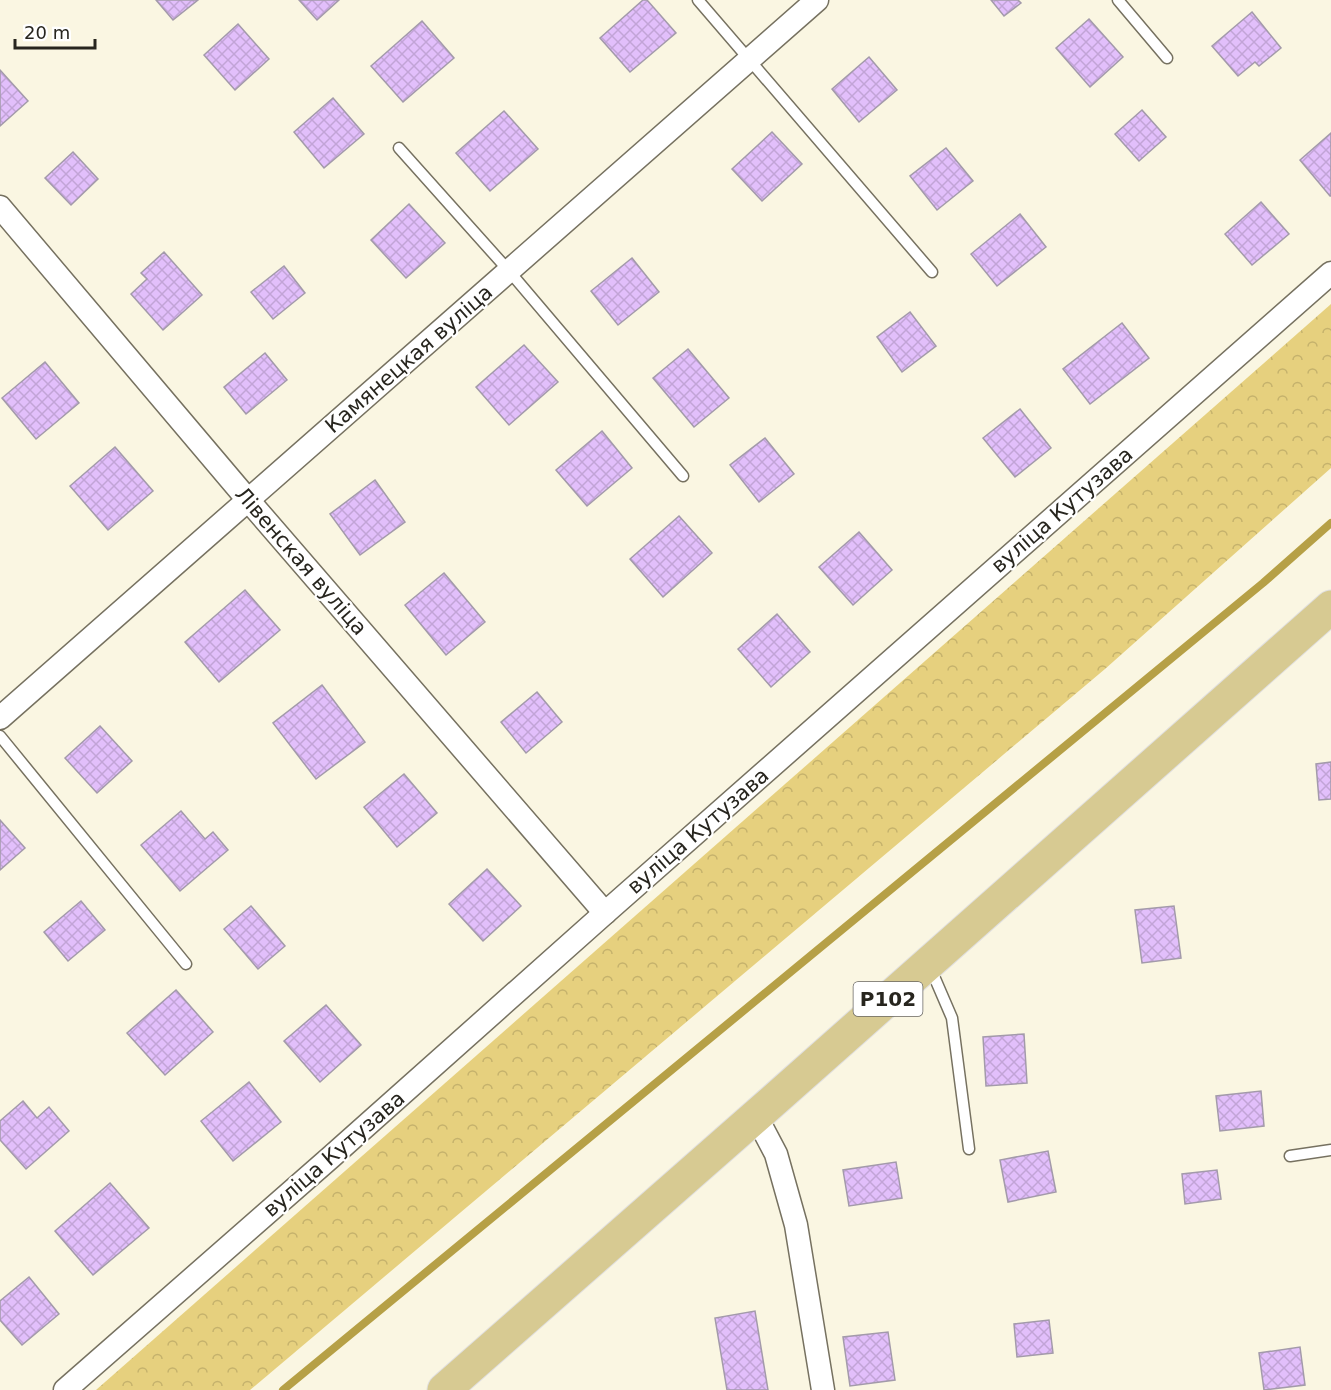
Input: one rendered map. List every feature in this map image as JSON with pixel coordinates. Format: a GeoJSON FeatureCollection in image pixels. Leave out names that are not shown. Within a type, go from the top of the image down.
{"type":"FeatureCollection","features":[{"type":"Feature","properties":{"kind":"main road","name":"Р102"},"geometry":{"type":"LineString","coordinates":[[444,1390],[1331,607]]}},
{"type":"Feature","properties":{"kind":"street","name":"Камянецкая вуліца"},"geometry":{"type":"LineString","coordinates":[[0,718],[817,0]]}},
{"type":"Feature","properties":{"kind":"street","name":"Лівенская вуліца"},"geometry":{"type":"LineString","coordinates":[[0,207],[248,500],[605,913]]}},
{"type":"Feature","properties":{"kind":"street","name":"вуліца Кутузава"},"geometry":{"type":"LineString","coordinates":[[65,1390],[1331,273]]}},
{"type":"Feature","properties":{"kind":"street"},"geometry":{"type":"LineString","coordinates":[[756,1116],[776,1154],[796,1226],[823,1390]]}},
{"type":"Feature","properties":{"kind":"lane"},"geometry":{"type":"LineString","coordinates":[[698,0],[932,272]]}},
{"type":"Feature","properties":{"kind":"lane"},"geometry":{"type":"LineString","coordinates":[[1118,0],[1167,58]]}},
{"type":"Feature","properties":{"kind":"lane"},"geometry":{"type":"LineString","coordinates":[[399,148],[509,271],[682,476]]}},
{"type":"Feature","properties":{"kind":"lane"},"geometry":{"type":"LineString","coordinates":[[0,736],[186,964]]}},
{"type":"Feature","properties":{"kind":"lane"},"geometry":{"type":"LineString","coordinates":[[928,964],[952,1018],[969,1149]]}},
{"type":"Feature","properties":{"kind":"lane"},"geometry":{"type":"LineString","coordinates":[[1290,1156],[1331,1150]]}},
{"type":"Feature","properties":{"kind":"green space"},"geometry":{"type":"Polygon","coordinates":[[[1331,304],[1331,468],[1105,669],[250,1390],[96,1390],[1331,304]]]}},
{"type":"Feature","properties":{"kind":"building"},"geometry":{"type":"Polygon","coordinates":[[[156,0],[198,0],[173,20],[156,0]]]}},
{"type":"Feature","properties":{"kind":"building"},"geometry":{"type":"Polygon","coordinates":[[[299,0],[339,0],[317,20],[299,0]]]}},
{"type":"Feature","properties":{"kind":"building"},"geometry":{"type":"Polygon","coordinates":[[[643,0],[647,0],[676,33],[630,72],[600,38],[643,0]]]}},
{"type":"Feature","properties":{"kind":"building"},"geometry":{"type":"Polygon","coordinates":[[[991,0],[1018,0],[1021,3],[1004,16],[991,0]]]}},
{"type":"Feature","properties":{"kind":"building"},"geometry":{"type":"Polygon","coordinates":[[[1252,12],[1281,48],[1259,66],[1255,62],[1238,76],[1212,46],[1252,12]]]}},
{"type":"Feature","properties":{"kind":"building"},"geometry":{"type":"Polygon","coordinates":[[[1089,19],[1123,57],[1090,87],[1056,48],[1089,19]]]}},
{"type":"Feature","properties":{"kind":"building"},"geometry":{"type":"Polygon","coordinates":[[[422,21],[454,58],[403,102],[371,66],[422,21]]]}},
{"type":"Feature","properties":{"kind":"building"},"geometry":{"type":"Polygon","coordinates":[[[238,24],[269,59],[235,90],[204,55],[238,24]]]}},
{"type":"Feature","properties":{"kind":"building"},"geometry":{"type":"Polygon","coordinates":[[[869,57],[897,90],[859,122],[832,89],[869,57]]]}},
{"type":"Feature","properties":{"kind":"building"},"geometry":{"type":"Polygon","coordinates":[[[0,70],[28,101],[0,126],[0,70]]]}},
{"type":"Feature","properties":{"kind":"building"},"geometry":{"type":"Polygon","coordinates":[[[333,98],[364,134],[324,168],[294,132],[333,98]]]}},
{"type":"Feature","properties":{"kind":"building"},"geometry":{"type":"Polygon","coordinates":[[[1142,110],[1166,137],[1139,161],[1115,134],[1142,110]]]}},
{"type":"Feature","properties":{"kind":"building"},"geometry":{"type":"Polygon","coordinates":[[[504,111],[538,149],[490,191],[456,153],[504,111]]]}},
{"type":"Feature","properties":{"kind":"building"},"geometry":{"type":"Polygon","coordinates":[[[772,132],[802,164],[762,201],[732,169],[772,132]]]}},
{"type":"Feature","properties":{"kind":"building"},"geometry":{"type":"Polygon","coordinates":[[[1331,133],[1331,196],[1330,196],[1300,160],[1331,133]]]}},
{"type":"Feature","properties":{"kind":"building"},"geometry":{"type":"Polygon","coordinates":[[[946,148],[973,181],[937,210],[910,176],[946,148]]]}},
{"type":"Feature","properties":{"kind":"building"},"geometry":{"type":"Polygon","coordinates":[[[73,152],[98,179],[71,205],[45,178],[73,152]]]}},
{"type":"Feature","properties":{"kind":"building"},"geometry":{"type":"Polygon","coordinates":[[[1261,202],[1289,234],[1252,265],[1225,234],[1261,202]]]}},
{"type":"Feature","properties":{"kind":"building"},"geometry":{"type":"Polygon","coordinates":[[[409,204],[445,243],[406,278],[371,240],[409,204]]]}},
{"type":"Feature","properties":{"kind":"building"},"geometry":{"type":"Polygon","coordinates":[[[1020,214],[1046,247],[997,286],[971,254],[1020,214]]]}},
{"type":"Feature","properties":{"kind":"building"},"geometry":{"type":"Polygon","coordinates":[[[164,252],[202,295],[163,330],[131,294],[147,279],[141,273],[164,252]]]}},
{"type":"Feature","properties":{"kind":"building"},"geometry":{"type":"Polygon","coordinates":[[[632,258],[659,292],[618,325],[591,291],[632,258]]]}},
{"type":"Feature","properties":{"kind":"building"},"geometry":{"type":"Polygon","coordinates":[[[284,266],[305,293],[273,319],[251,292],[284,266]]]}},
{"type":"Feature","properties":{"kind":"building"},"geometry":{"type":"Polygon","coordinates":[[[910,312],[936,346],[902,372],[877,337],[910,312]]]}},
{"type":"Feature","properties":{"kind":"building"},"geometry":{"type":"Polygon","coordinates":[[[1122,323],[1149,358],[1090,404],[1063,369],[1122,323]]]}},
{"type":"Feature","properties":{"kind":"building"},"geometry":{"type":"Polygon","coordinates":[[[524,345],[558,382],[509,425],[476,387],[524,345]]]}},
{"type":"Feature","properties":{"kind":"building"},"geometry":{"type":"Polygon","coordinates":[[[688,349],[729,398],[694,427],[653,378],[688,349]]]}},
{"type":"Feature","properties":{"kind":"building"},"geometry":{"type":"Polygon","coordinates":[[[265,353],[287,380],[246,414],[224,387],[265,353]]]}},
{"type":"Feature","properties":{"kind":"building"},"geometry":{"type":"Polygon","coordinates":[[[45,362],[79,403],[36,439],[2,398],[45,362]]]}},
{"type":"Feature","properties":{"kind":"building"},"geometry":{"type":"Polygon","coordinates":[[[1020,409],[1051,448],[1015,477],[983,438],[1020,409]]]}},
{"type":"Feature","properties":{"kind":"building"},"geometry":{"type":"Polygon","coordinates":[[[602,431],[632,468],[587,506],[556,470],[602,431]]]}},
{"type":"Feature","properties":{"kind":"building"},"geometry":{"type":"Polygon","coordinates":[[[765,438],[794,474],[759,502],[730,465],[765,438]]]}},
{"type":"Feature","properties":{"kind":"building"},"geometry":{"type":"Polygon","coordinates":[[[115,447],[153,491],[108,530],[70,486],[115,447]]]}},
{"type":"Feature","properties":{"kind":"building"},"geometry":{"type":"Polygon","coordinates":[[[375,480],[405,522],[360,555],[330,514],[375,480]]]}},
{"type":"Feature","properties":{"kind":"building"},"geometry":{"type":"Polygon","coordinates":[[[679,516],[712,553],[663,597],[630,559],[679,516]]]}},
{"type":"Feature","properties":{"kind":"building"},"geometry":{"type":"Polygon","coordinates":[[[859,532],[892,570],[853,605],[819,567],[859,532]]]}},
{"type":"Feature","properties":{"kind":"building"},"geometry":{"type":"Polygon","coordinates":[[[444,573],[485,622],[446,655],[405,605],[444,573]]]}},
{"type":"Feature","properties":{"kind":"building"},"geometry":{"type":"Polygon","coordinates":[[[245,590],[280,630],[219,682],[185,642],[245,590]]]}},
{"type":"Feature","properties":{"kind":"building"},"geometry":{"type":"Polygon","coordinates":[[[777,614],[810,652],[771,687],[738,649],[777,614]]]}},
{"type":"Feature","properties":{"kind":"building"},"geometry":{"type":"Polygon","coordinates":[[[322,685],[365,742],[316,779],[273,723],[322,685]]]}},
{"type":"Feature","properties":{"kind":"building"},"geometry":{"type":"Polygon","coordinates":[[[537,692],[562,722],[526,753],[501,722],[537,692]]]}},
{"type":"Feature","properties":{"kind":"building"},"geometry":{"type":"Polygon","coordinates":[[[100,726],[132,761],[97,793],[65,758],[100,726]]]}},
{"type":"Feature","properties":{"kind":"building"},"geometry":{"type":"Polygon","coordinates":[[[1331,762],[1331,799],[1319,800],[1316,764],[1331,762]]]}},
{"type":"Feature","properties":{"kind":"building"},"geometry":{"type":"Polygon","coordinates":[[[404,774],[437,813],[397,847],[364,807],[404,774]]]}},
{"type":"Feature","properties":{"kind":"building"},"geometry":{"type":"Polygon","coordinates":[[[181,811],[205,839],[213,832],[228,850],[180,891],[141,845],[181,811]]]}},
{"type":"Feature","properties":{"kind":"building"},"geometry":{"type":"Polygon","coordinates":[[[0,820],[25,848],[0,870],[0,820]]]}},
{"type":"Feature","properties":{"kind":"building"},"geometry":{"type":"Polygon","coordinates":[[[487,869],[521,906],[483,941],[449,904],[487,869]]]}},
{"type":"Feature","properties":{"kind":"building"},"geometry":{"type":"Polygon","coordinates":[[[81,901],[105,930],[68,961],[44,932],[81,901]]]}},
{"type":"Feature","properties":{"kind":"building"},"geometry":{"type":"Polygon","coordinates":[[[251,906],[285,946],[258,969],[224,929],[251,906]]]}},
{"type":"Feature","properties":{"kind":"building"},"geometry":{"type":"Polygon","coordinates":[[[1174,906],[1181,958],[1142,963],[1135,910],[1174,906]]]}},
{"type":"Feature","properties":{"kind":"building"},"geometry":{"type":"Polygon","coordinates":[[[176,990],[213,1032],[165,1075],[127,1033],[176,990]]]}},
{"type":"Feature","properties":{"kind":"building"},"geometry":{"type":"Polygon","coordinates":[[[326,1005],[361,1045],[320,1082],[284,1041],[326,1005]]]}},
{"type":"Feature","properties":{"kind":"building"},"geometry":{"type":"Polygon","coordinates":[[[1024,1034],[1027,1083],[986,1086],[983,1037],[1024,1034]]]}},
{"type":"Feature","properties":{"kind":"building"},"geometry":{"type":"Polygon","coordinates":[[[249,1082],[281,1122],[233,1161],[201,1121],[249,1082]]]}},
{"type":"Feature","properties":{"kind":"building"},"geometry":{"type":"Polygon","coordinates":[[[1261,1091],[1264,1126],[1220,1131],[1216,1096],[1261,1091]]]}},
{"type":"Feature","properties":{"kind":"building"},"geometry":{"type":"Polygon","coordinates":[[[23,1101],[37,1118],[49,1107],[69,1131],[26,1169],[0,1140],[0,1121],[23,1101]]]}},
{"type":"Feature","properties":{"kind":"building"},"geometry":{"type":"Polygon","coordinates":[[[1048,1151],[1056,1192],[1008,1202],[1000,1160],[1048,1151]]]}},
{"type":"Feature","properties":{"kind":"building"},"geometry":{"type":"Polygon","coordinates":[[[896,1162],[902,1198],[849,1206],[843,1170],[896,1162]]]}},
{"type":"Feature","properties":{"kind":"building"},"geometry":{"type":"Polygon","coordinates":[[[1217,1170],[1221,1199],[1185,1204],[1182,1174],[1217,1170]]]}},
{"type":"Feature","properties":{"kind":"building"},"geometry":{"type":"Polygon","coordinates":[[[110,1183],[149,1228],[93,1275],[55,1231],[110,1183]]]}},
{"type":"Feature","properties":{"kind":"building"},"geometry":{"type":"Polygon","coordinates":[[[29,1277],[59,1314],[22,1345],[0,1320],[0,1301],[29,1277]]]}},
{"type":"Feature","properties":{"kind":"building"},"geometry":{"type":"Polygon","coordinates":[[[755,1311],[768,1390],[727,1390],[715,1318],[755,1311]]]}},
{"type":"Feature","properties":{"kind":"building"},"geometry":{"type":"Polygon","coordinates":[[[1049,1320],[1053,1353],[1017,1357],[1014,1324],[1049,1320]]]}},
{"type":"Feature","properties":{"kind":"building"},"geometry":{"type":"Polygon","coordinates":[[[888,1332],[895,1380],[850,1386],[843,1337],[888,1332]]]}},
{"type":"Feature","properties":{"kind":"building"},"geometry":{"type":"Polygon","coordinates":[[[1300,1347],[1305,1385],[1264,1390],[1259,1353],[1300,1347]]]}},
{"type":"Feature","properties":{"kind":"waterway"},"geometry":{"type":"LineString","coordinates":[[283,1390],[1263,583],[1331,523]]}}]}
